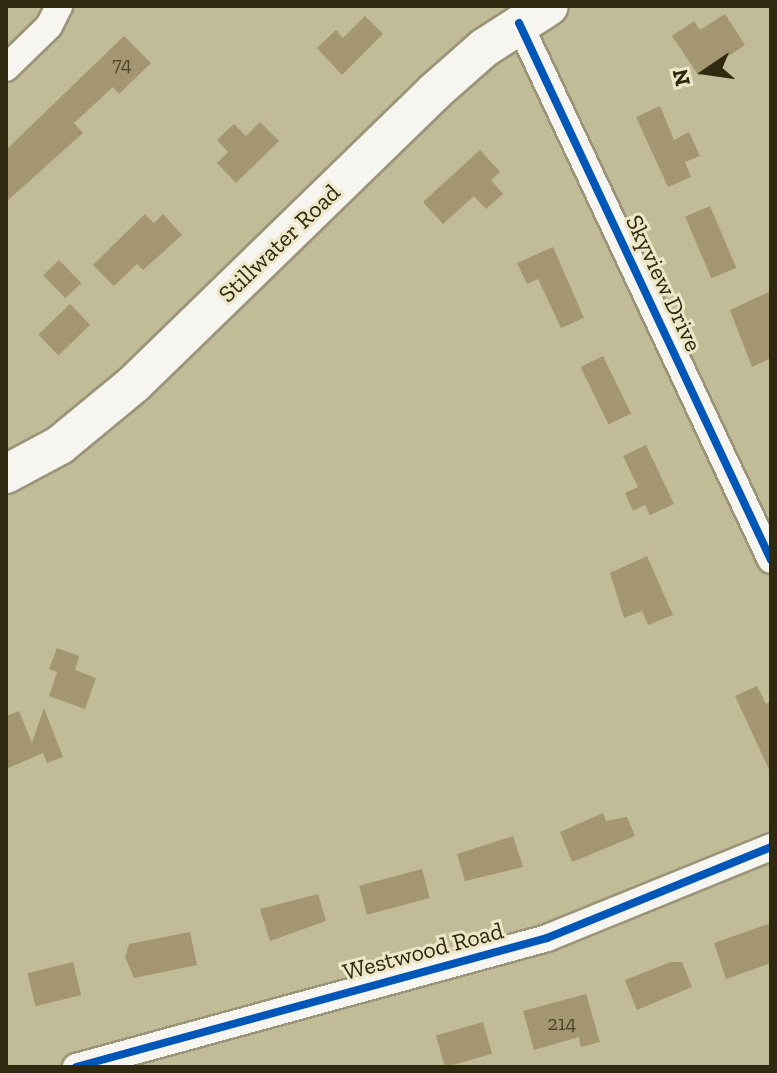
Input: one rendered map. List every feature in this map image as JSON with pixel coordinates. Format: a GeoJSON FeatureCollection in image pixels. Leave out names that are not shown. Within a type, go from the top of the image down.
{"type":"FeatureCollection","features":[{"type":"Feature","properties":{"kind":"main road","name":"Stillwater Road"},"geometry":{"type":"LineString","coordinates":[[6,474],[60,445],[134,384],[433,93],[534,15]]}},
{"type":"Feature","properties":{"kind":"street"},"geometry":{"type":"LineString","coordinates":[[6,68],[49,26],[59,6]]}},
{"type":"Feature","properties":{"kind":"street","name":"Skyview Drive"},"geometry":{"type":"LineString","coordinates":[[534,15],[771,560]]}},
{"type":"Feature","properties":{"kind":"street","name":"Westwood Road"},"geometry":{"type":"LineString","coordinates":[[76,1067],[547,938],[771,847]]}},
{"type":"Feature","properties":{"kind":"building"},"geometry":{"type":"Polygon","coordinates":[[[725,14],[745,45],[699,76],[672,36],[694,21],[700,30],[725,14]]]}},
{"type":"Feature","properties":{"kind":"building"},"geometry":{"type":"Polygon","coordinates":[[[365,16],[383,34],[342,75],[317,48],[336,30],[343,38],[365,16]]]}},
{"type":"Feature","properties":{"kind":"building"},"geometry":{"type":"Polygon","coordinates":[[[124,36],[151,63],[119,94],[113,87],[74,123],[83,133],[6,202],[6,150],[124,36]]]}},
{"type":"Feature","properties":{"kind":"building"},"geometry":{"type":"Polygon","coordinates":[[[660,106],[674,140],[689,132],[700,156],[685,162],[691,177],[668,187],[636,117],[660,106]]]}},
{"type":"Feature","properties":{"kind":"building"},"geometry":{"type":"Polygon","coordinates":[[[260,122],[279,141],[236,183],[217,163],[228,152],[217,140],[234,124],[246,136],[260,122]]]}},
{"type":"Feature","properties":{"kind":"building"},"geometry":{"type":"Polygon","coordinates":[[[480,150],[500,172],[491,180],[503,194],[486,209],[474,196],[443,224],[423,202],[480,150]]]}},
{"type":"Feature","properties":{"kind":"building"},"geometry":{"type":"Polygon","coordinates":[[[710,206],[736,268],[711,278],[685,217],[710,206]]]}},
{"type":"Feature","properties":{"kind":"building"},"geometry":{"type":"Polygon","coordinates":[[[145,214],[154,223],[163,214],[182,235],[143,270],[137,264],[114,286],[93,265],[145,214]]]}},
{"type":"Feature","properties":{"kind":"building"},"geometry":{"type":"Polygon","coordinates":[[[553,247],[584,318],[561,328],[538,279],[527,284],[517,263],[553,247]]]}},
{"type":"Feature","properties":{"kind":"building"},"geometry":{"type":"Polygon","coordinates":[[[59,260],[81,283],[65,298],[43,275],[59,260]]]}},
{"type":"Feature","properties":{"kind":"building"},"geometry":{"type":"Polygon","coordinates":[[[771,291],[771,358],[752,367],[730,310],[771,291]]]}},
{"type":"Feature","properties":{"kind":"building"},"geometry":{"type":"Polygon","coordinates":[[[70,304],[90,325],[58,355],[38,335],[70,304]]]}},
{"type":"Feature","properties":{"kind":"building"},"geometry":{"type":"Polygon","coordinates":[[[603,356],[631,414],[609,424],[581,367],[603,356]]]}},
{"type":"Feature","properties":{"kind":"building"},"geometry":{"type":"Polygon","coordinates":[[[646,445],[674,504],[650,515],[645,505],[633,511],[625,493],[638,487],[623,456],[646,445]]]}},
{"type":"Feature","properties":{"kind":"building"},"geometry":{"type":"Polygon","coordinates":[[[647,556],[673,615],[648,625],[642,611],[624,618],[610,573],[647,556]]]}},
{"type":"Feature","properties":{"kind":"building"},"geometry":{"type":"Polygon","coordinates":[[[57,648],[79,656],[75,670],[96,678],[85,709],[49,696],[57,672],[49,669],[57,648]]]}},
{"type":"Feature","properties":{"kind":"building"},"geometry":{"type":"Polygon","coordinates":[[[757,686],[766,704],[771,701],[771,774],[735,696],[757,686]]]}},
{"type":"Feature","properties":{"kind":"building"},"geometry":{"type":"Polygon","coordinates":[[[44,708],[63,757],[47,763],[43,753],[6,769],[6,716],[19,711],[32,743],[44,708]]]}},
{"type":"Feature","properties":{"kind":"building"},"geometry":{"type":"Polygon","coordinates":[[[603,813],[606,821],[627,817],[635,836],[572,862],[560,832],[603,813]]]}},
{"type":"Feature","properties":{"kind":"building"},"geometry":{"type":"Polygon","coordinates":[[[513,836],[523,867],[465,881],[457,854],[513,836]]]}},
{"type":"Feature","properties":{"kind":"building"},"geometry":{"type":"Polygon","coordinates":[[[422,869],[430,898],[367,915],[359,886],[422,869]]]}},
{"type":"Feature","properties":{"kind":"building"},"geometry":{"type":"Polygon","coordinates":[[[318,894],[326,921],[270,941],[260,909],[318,894]]]}},
{"type":"Feature","properties":{"kind":"building"},"geometry":{"type":"Polygon","coordinates":[[[771,923],[771,963],[726,979],[714,943],[771,923]]]}},
{"type":"Feature","properties":{"kind":"building"},"geometry":{"type":"Polygon","coordinates":[[[190,932],[197,965],[134,978],[125,957],[129,944],[190,932]]]}},
{"type":"Feature","properties":{"kind":"building"},"geometry":{"type":"Polygon","coordinates":[[[73,962],[81,995],[36,1006],[27,973],[73,962]]]}},
{"type":"Feature","properties":{"kind":"building"},"geometry":{"type":"Polygon","coordinates":[[[671,962],[682,962],[692,987],[637,1010],[625,980],[671,962]]]}},
{"type":"Feature","properties":{"kind":"building"},"geometry":{"type":"Polygon","coordinates":[[[586,994],[600,1042],[581,1047],[579,1037],[534,1050],[523,1011],[586,994]]]}},
{"type":"Feature","properties":{"kind":"building"},"geometry":{"type":"Polygon","coordinates":[[[483,1022],[492,1054],[445,1067],[436,1036],[483,1022]]]}},
{"type":"Feature","properties":{"kind":"cycle path"},"geometry":{"type":"LineString","coordinates":[[519,23],[771,560]]}},
{"type":"Feature","properties":{"kind":"cycle path"},"geometry":{"type":"LineString","coordinates":[[76,1067],[547,938],[771,847]]}}]}
